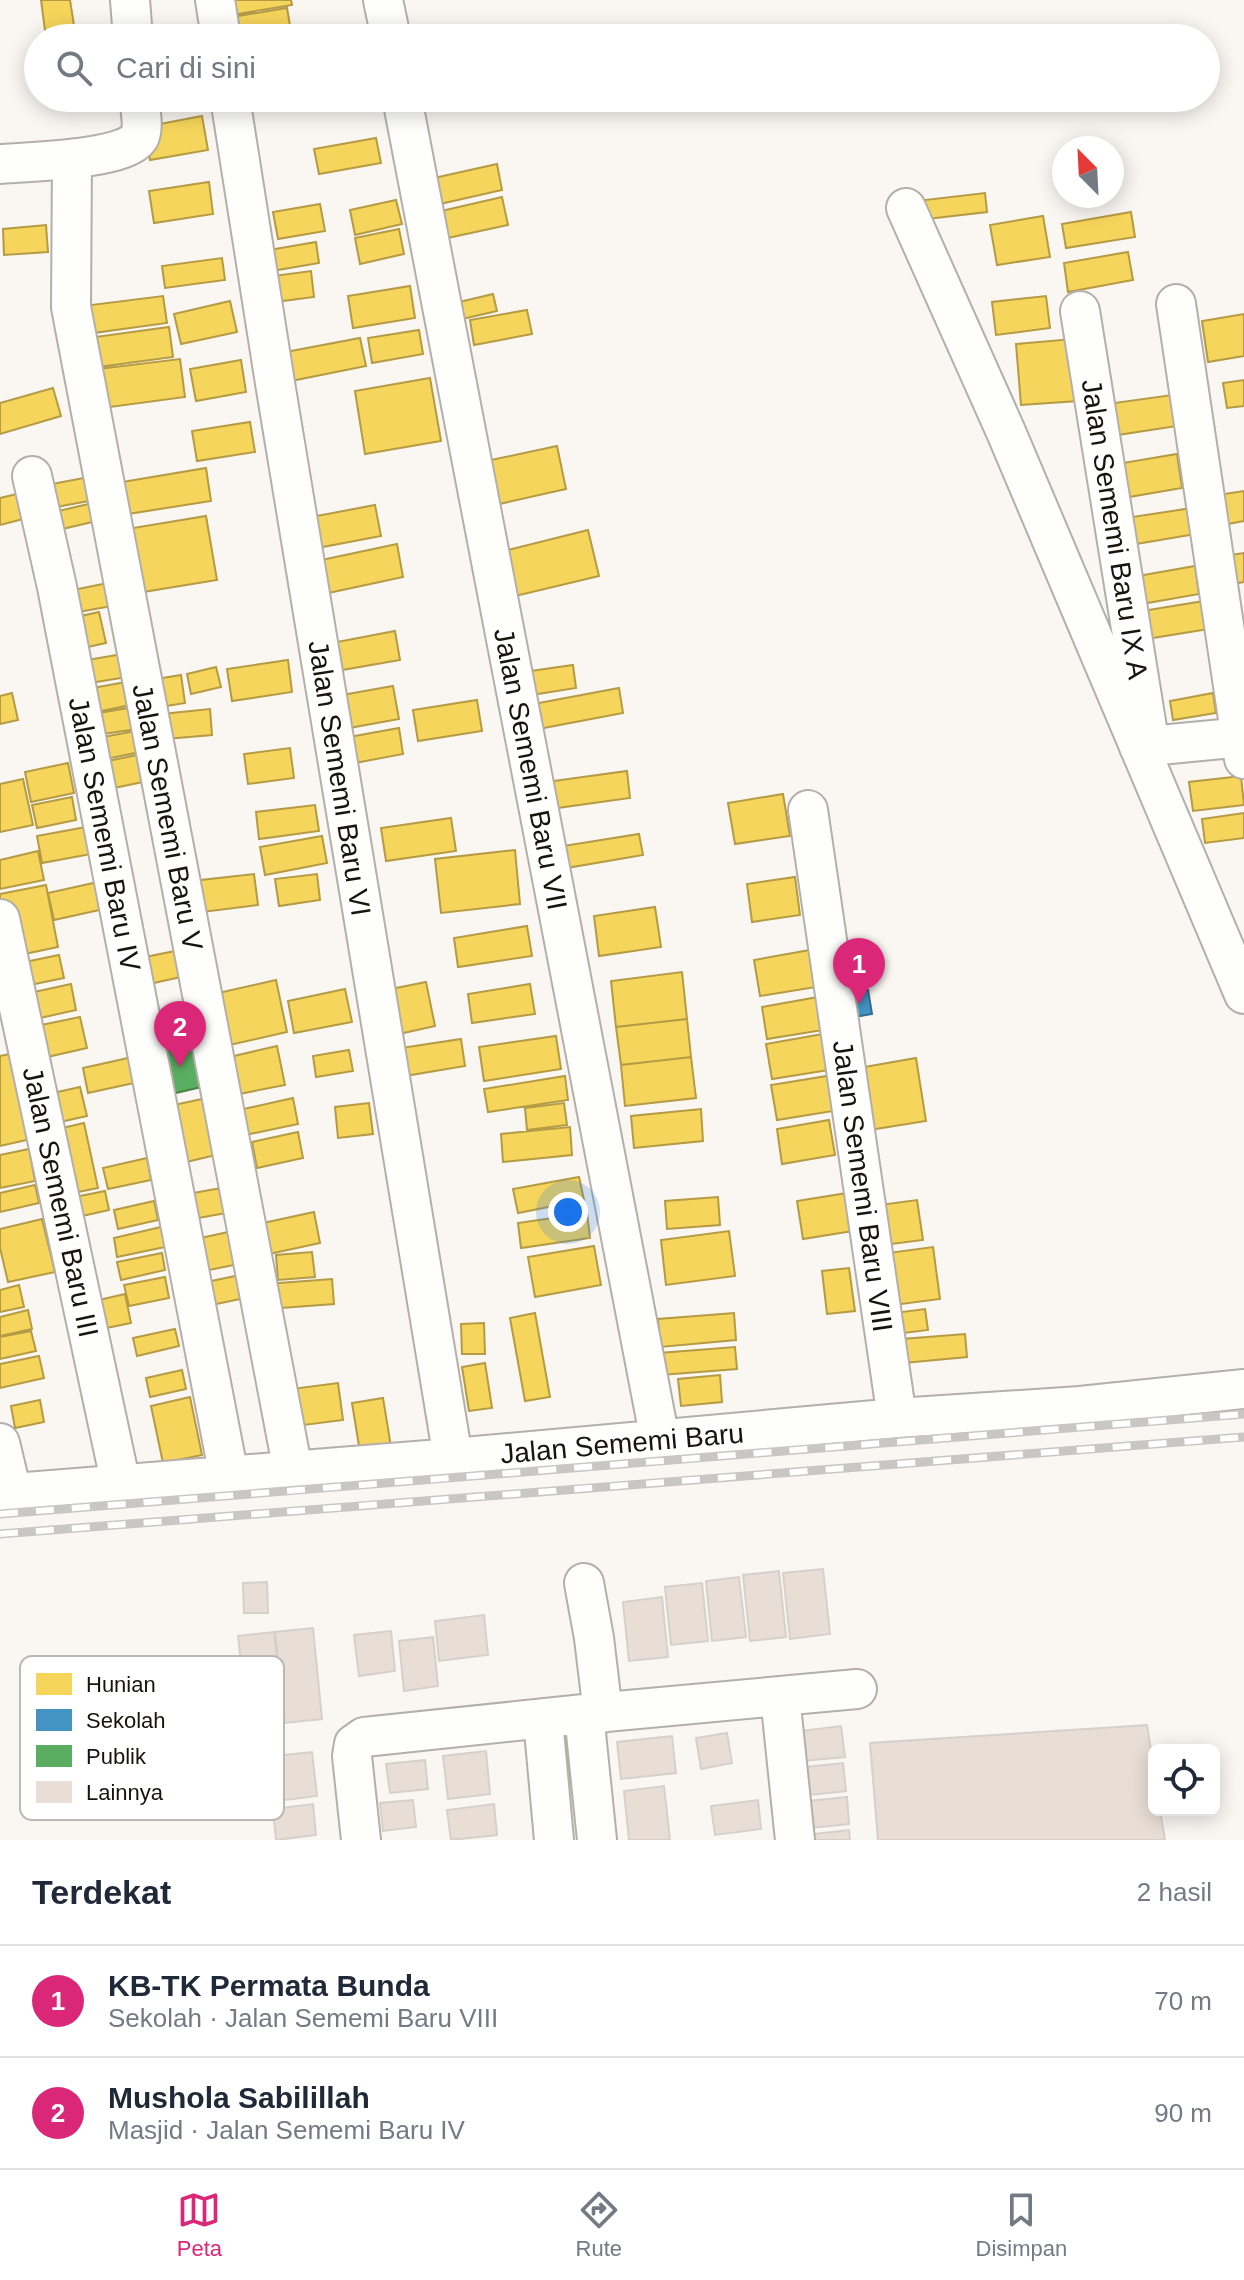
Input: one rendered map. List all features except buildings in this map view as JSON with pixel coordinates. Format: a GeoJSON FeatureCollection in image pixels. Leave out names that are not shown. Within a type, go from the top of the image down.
{"type":"FeatureCollection","features":[{"type":"Feature","properties":{"kind":"street"},"geometry":{"type":"LineString","coordinates":[[130,0],[132,24]]}},
{"type":"Feature","properties":{"kind":"street"},"geometry":{"type":"LineString","coordinates":[[215,0],[219,24]]}},
{"type":"Feature","properties":{"kind":"street"},"geometry":{"type":"LineString","coordinates":[[383,0],[388,24]]}},
{"type":"Feature","properties":{"kind":"street"},"geometry":{"type":"LineString","coordinates":[[0,164],[72,160],[129,147],[138,140],[142,125],[141,112]]}},
{"type":"Feature","properties":{"kind":"street","name":"Jalan Sememi Baru VI"},"geometry":{"type":"LineString","coordinates":[[232,112],[453,1458]]}},
{"type":"Feature","properties":{"kind":"street","name":"Jalan Sememi Baru VII"},"geometry":{"type":"LineString","coordinates":[[405,112],[660,1440]]}},
{"type":"Feature","properties":{"kind":"street","name":"Jalan Sememi Baru V"},"geometry":{"type":"LineString","coordinates":[[72,160],[71,307],[293,1471]]}},
{"type":"Feature","properties":{"kind":"street"},"geometry":{"type":"LineString","coordinates":[[906,208],[1144,747],[1244,994]]}},
{"type":"Feature","properties":{"kind":"street"},"geometry":{"type":"LineString","coordinates":[[1144,747],[1243,745],[1176,304]]}},
{"type":"Feature","properties":{"kind":"street","name":"Jalan Sememi Baru IX A"},"geometry":{"type":"LineString","coordinates":[[1080,311],[1144,747]]}},
{"type":"Feature","properties":{"kind":"street","name":"Jalan Sememi Baru IV"},"geometry":{"type":"LineString","coordinates":[[32,476],[60,602],[229,1476]]}},
{"type":"Feature","properties":{"kind":"street","name":"Jalan Sememi Baru VIII"},"geometry":{"type":"LineString","coordinates":[[808,810],[897,1418]]}},
{"type":"Feature","properties":{"kind":"street","name":"Jalan Sememi Baru III"},"geometry":{"type":"LineString","coordinates":[[0,919],[121,1485]]}},
{"type":"Feature","properties":{"kind":"street","name":"Jalan Sememi Baru"},"geometry":{"type":"LineString","coordinates":[[6,1494],[897,1418],[1080,1406],[1244,1389]]}},
{"type":"Feature","properties":{"kind":"street"},"geometry":{"type":"LineString","coordinates":[[0,1443],[6,1494]]}},
{"type":"Feature","properties":{"kind":"street"},"geometry":{"type":"LineString","coordinates":[[584,1583],[594,1638],[597,1840]]}},
{"type":"Feature","properties":{"kind":"street"},"geometry":{"type":"LineString","coordinates":[[361,1840],[352,1756],[354,1744],[364,1737],[857,1689]]}},
{"type":"Feature","properties":{"kind":"street"},"geometry":{"type":"LineString","coordinates":[[780,1696],[795,1840]]}},
{"type":"Feature","properties":{"kind":"street"},"geometry":{"type":"LineString","coordinates":[[543,1719],[554,1840]]}},
{"type":"Feature","properties":{"kind":"railway"},"geometry":{"type":"LineString","coordinates":[[0,1514],[1244,1414]]}},
{"type":"Feature","properties":{"kind":"railway"},"geometry":{"type":"LineString","coordinates":[[0,1534],[1244,1437]]}},
{"type":"Feature","properties":{"kind":"place","name":"KB-TK Permata Bunda"},"geometry":{"type":"Point","coordinates":[859,1004]}},
{"type":"Feature","properties":{"kind":"place","name":"Mushola Sabilillah"},"geometry":{"type":"Point","coordinates":[180,1067]}}]}
